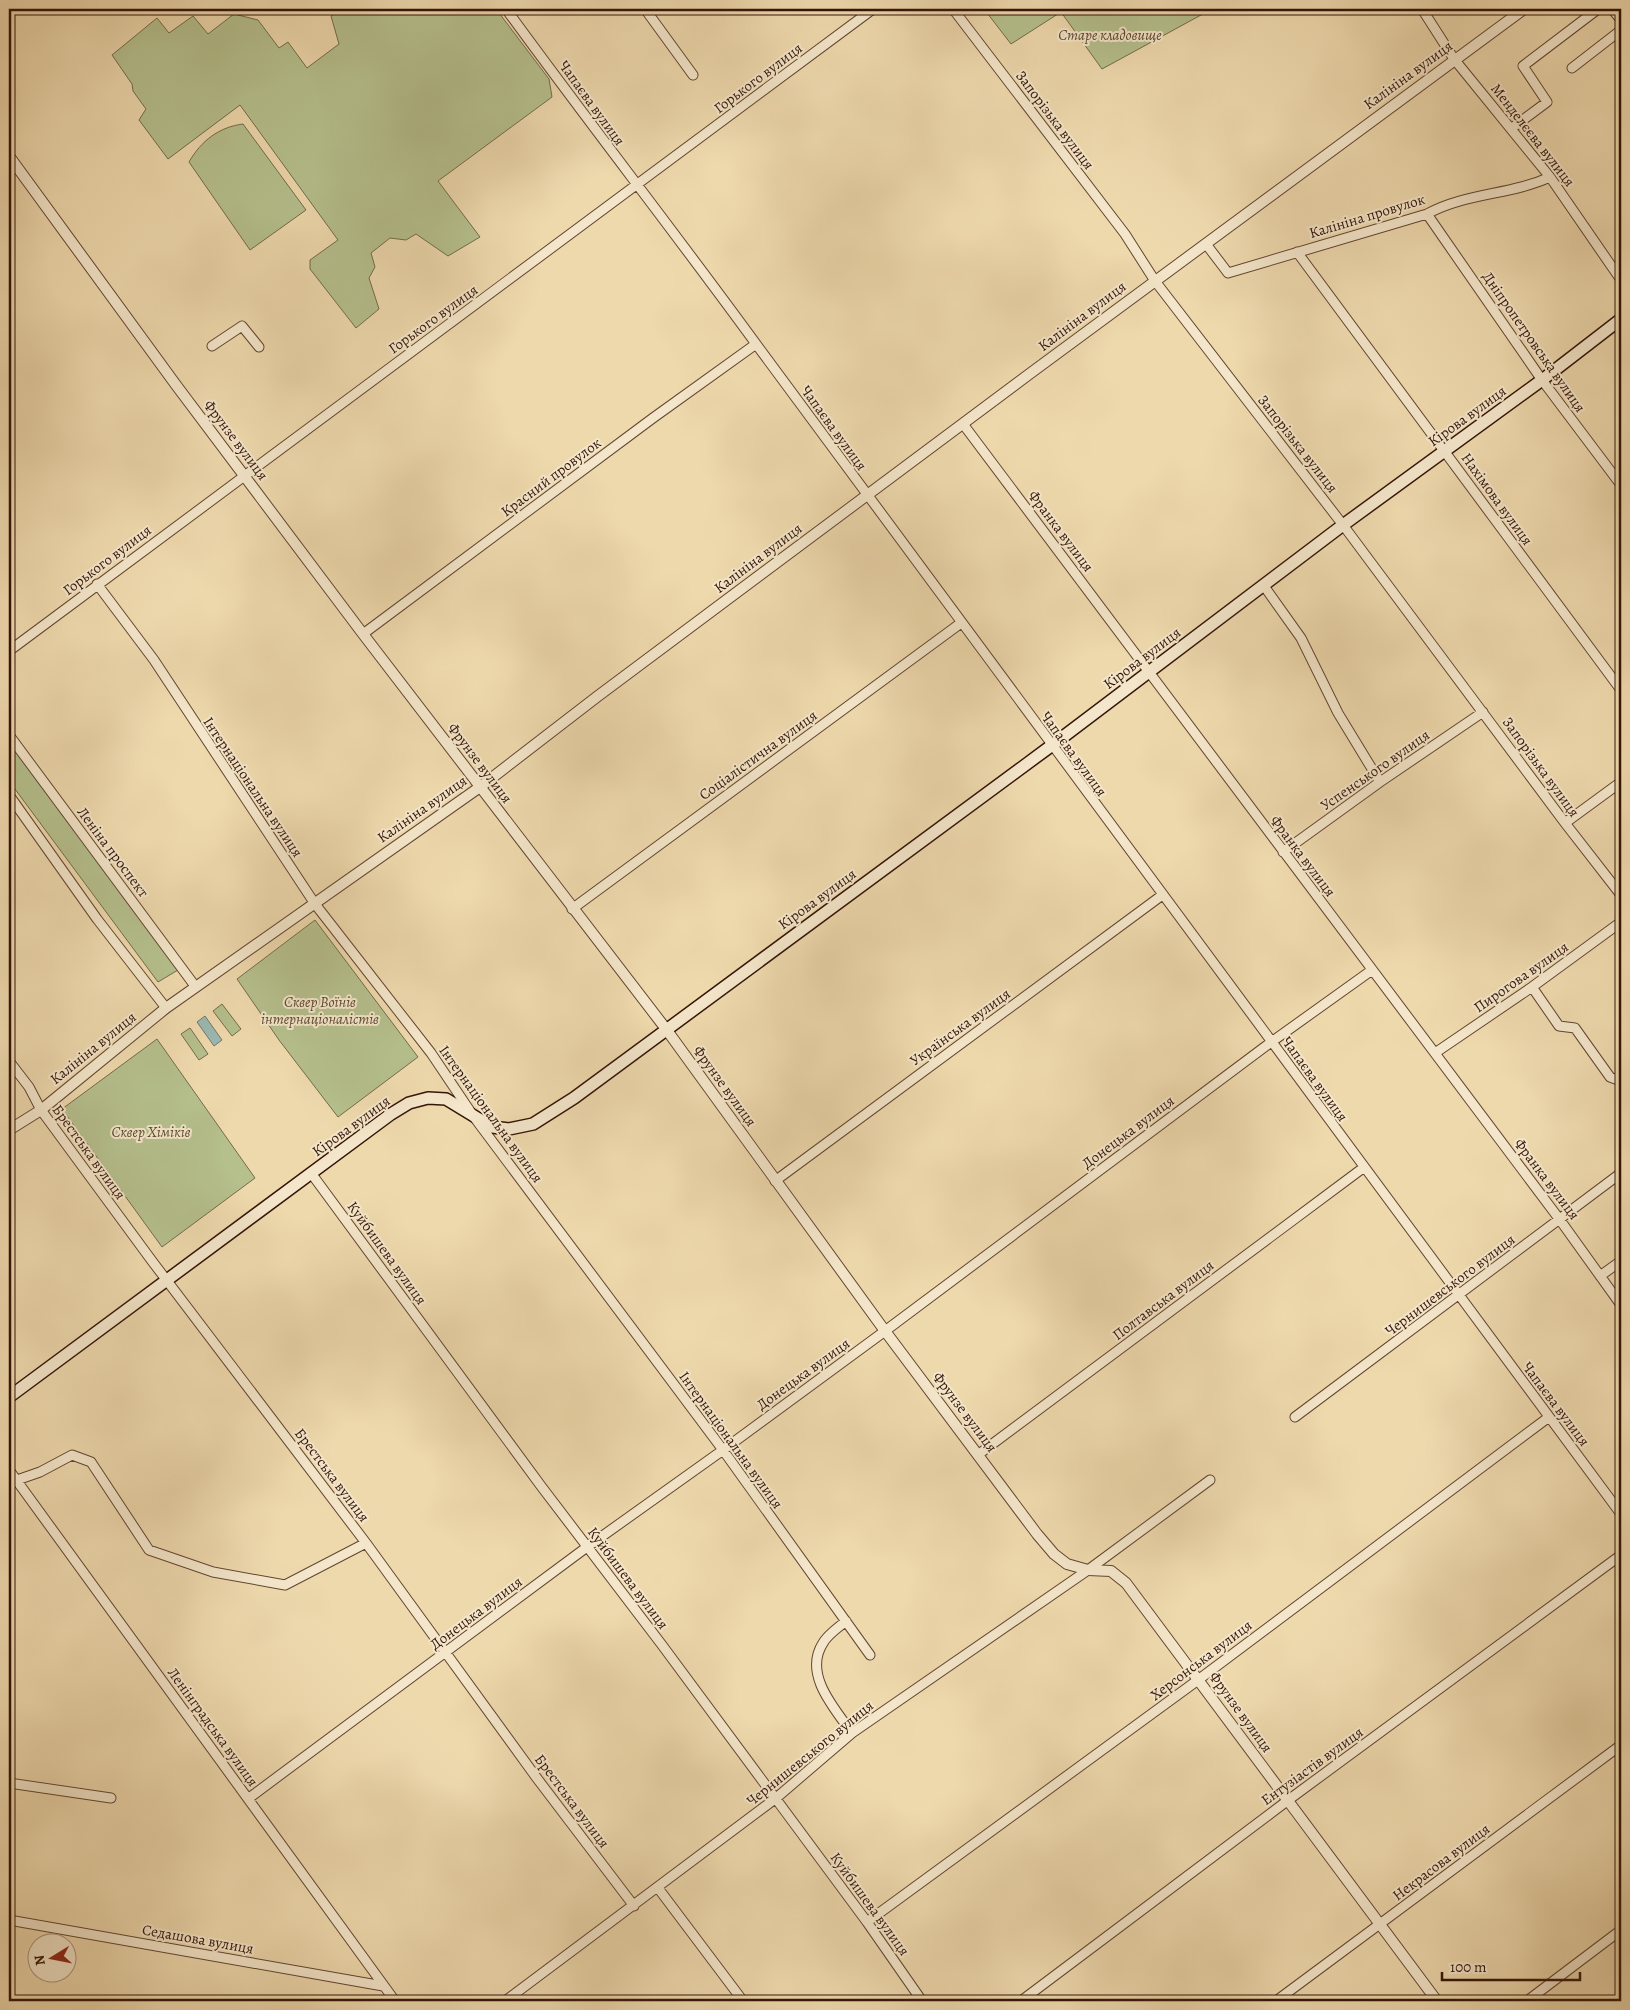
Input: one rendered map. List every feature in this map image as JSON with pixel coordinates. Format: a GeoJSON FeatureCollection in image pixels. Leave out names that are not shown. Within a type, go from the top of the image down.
{"type":"FeatureCollection","features":[{"type":"Feature","properties":{"kind":"main road","name":"Кірова вулиця"},"geometry":{"type":"LineString","coordinates":[[9,1397],[391,1114],[409,1104],[428,1098],[446,1099],[492,1127],[509,1129],[533,1124],[574,1098],[1051,746],[1343,525],[1542,380],[1621,319]]}},
{"type":"Feature","properties":{"kind":"street","name":"Чапаєва вулиця"},"geometry":{"type":"LineString","coordinates":[[506,9],[756,344],[866,496],[1458,1297],[1621,1514]]}},
{"type":"Feature","properties":{"kind":"street"},"geometry":{"type":"LineString","coordinates":[[645,9],[693,75]]}},
{"type":"Feature","properties":{"kind":"street","name":"Горького вулиця"},"geometry":{"type":"LineString","coordinates":[[9,651],[873,9]]}},
{"type":"Feature","properties":{"kind":"street","name":"Запорізька вулиця"},"geometry":{"type":"LineString","coordinates":[[953,9],[1125,234],[1155,280],[1343,525],[1564,823],[1621,895]]}},
{"type":"Feature","properties":{"kind":"street","name":"Менделєєва вулиця"},"geometry":{"type":"LineString","coordinates":[[1422,9],[1454,59],[1550,176],[1621,280]]}},
{"type":"Feature","properties":{"kind":"street","name":"Калініна вулиця"},"geometry":{"type":"LineString","coordinates":[[9,1130],[41,1110],[195,986],[315,904],[480,786],[1155,280],[1524,9]]}},
{"type":"Feature","properties":{"kind":"street"},"geometry":{"type":"LineString","coordinates":[[1512,128],[1547,102],[1523,66],[1598,9]]}},
{"type":"Feature","properties":{"kind":"street"},"geometry":{"type":"LineString","coordinates":[[1612,9],[1621,20]]}},
{"type":"Feature","properties":{"kind":"street"},"geometry":{"type":"LineString","coordinates":[[1572,68],[1621,30]]}},
{"type":"Feature","properties":{"kind":"street","name":"Фрунзе вулиця"},"geometry":{"type":"LineString","coordinates":[[9,156],[244,476],[572,909],[666,1029],[885,1331],[1054,1554],[1066,1564],[1088,1570],[1111,1571],[1126,1583],[1436,2001]]}},
{"type":"Feature","properties":{"kind":"street","name":"Калініна провулок"},"geometry":{"type":"LineString","coordinates":[[1206,244],[1228,273],[1428,214],[1442,205],[1524,186],[1550,176]]}},
{"type":"Feature","properties":{"kind":"street","name":"Дніпропетровська вулиця"},"geometry":{"type":"LineString","coordinates":[[1428,214],[1542,380],[1621,485]]}},
{"type":"Feature","properties":{"kind":"street","name":"Нахімова вулиця"},"geometry":{"type":"LineString","coordinates":[[1297,252],[1621,690]]}},
{"type":"Feature","properties":{"kind":"street"},"geometry":{"type":"LineString","coordinates":[[212,346],[242,326],[258,346]]}},
{"type":"Feature","properties":{"kind":"street","name":"Красний провулок"},"geometry":{"type":"LineString","coordinates":[[363,634],[653,418],[756,344]]}},
{"type":"Feature","properties":{"kind":"street","name":"Франка вулиця"},"geometry":{"type":"LineString","coordinates":[[963,424],[1560,1220],[1621,1305]]}},
{"type":"Feature","properties":{"kind":"street","name":"Інтернаціональна вулиця"},"geometry":{"type":"LineString","coordinates":[[97,584],[154,660],[315,904],[431,1053],[474,1117],[723,1450],[870,1655]]}},
{"type":"Feature","properties":{"kind":"street"},"geometry":{"type":"LineString","coordinates":[[1264,586],[1302,638],[1338,713],[1380,782]]}},
{"type":"Feature","properties":{"kind":"street","name":"Соціалістична вулиця"},"geometry":{"type":"LineString","coordinates":[[572,909],[961,623]]}},
{"type":"Feature","properties":{"kind":"street","name":"Успенського вулиця"},"geometry":{"type":"LineString","coordinates":[[1283,852],[1380,782],[1483,712]]}},
{"type":"Feature","properties":{"kind":"street","name":"Леніна проспект"},"geometry":{"type":"LineString","coordinates":[[9,735],[195,986]]}},
{"type":"Feature","properties":{"kind":"street"},"geometry":{"type":"LineString","coordinates":[[1564,823],[1621,782]]}},
{"type":"Feature","properties":{"kind":"street"},"geometry":{"type":"LineString","coordinates":[[9,795],[97,918],[166,1008]]}},
{"type":"Feature","properties":{"kind":"street","name":"Українська вулиця"},"geometry":{"type":"LineString","coordinates":[[776,1180],[1161,896]]}},
{"type":"Feature","properties":{"kind":"street","name":"Пирогова вулиця"},"geometry":{"type":"LineString","coordinates":[[1435,1053],[1532,987],[1621,922]]}},
{"type":"Feature","properties":{"kind":"street","name":"Донецька вулиця"},"geometry":{"type":"LineString","coordinates":[[249,1798],[446,1654],[586,1547],[723,1450],[1270,1043],[1372,970]]}},
{"type":"Feature","properties":{"kind":"street"},"geometry":{"type":"LineString","coordinates":[[1532,987],[1559,1026],[1575,1028],[1610,1076],[1621,1081]]}},
{"type":"Feature","properties":{"kind":"street","name":"Брестська вулиця"},"geometry":{"type":"LineString","coordinates":[[9,1061],[28,1087],[41,1110],[166,1280],[366,1544],[634,1906]]}},
{"type":"Feature","properties":{"kind":"street","name":"Полтавська вулиця"},"geometry":{"type":"LineString","coordinates":[[979,1454],[1364,1168]]}},
{"type":"Feature","properties":{"kind":"street","name":"Куйбишева вулиця"},"geometry":{"type":"LineString","coordinates":[[311,1173],[586,1547],[662,1645],[867,1922],[922,2001]]}},
{"type":"Feature","properties":{"kind":"street","name":"Чернишевського вулиця"},"geometry":{"type":"LineString","coordinates":[[1295,1417],[1621,1174]]}},
{"type":"Feature","properties":{"kind":"street"},"geometry":{"type":"LineString","coordinates":[[1600,1276],[1621,1261]]}},
{"type":"Feature","properties":{"kind":"street","name":"Херсонська вулиця"},"geometry":{"type":"LineString","coordinates":[[867,1922],[1198,1680],[1549,1417]]}},
{"type":"Feature","properties":{"kind":"street"},"geometry":{"type":"LineString","coordinates":[[17,1480],[40,1472],[72,1455],[91,1462],[149,1550],[213,1572],[240,1577],[285,1585],[366,1544]]}},
{"type":"Feature","properties":{"kind":"street","name":"Ленінградська вулиця"},"geometry":{"type":"LineString","coordinates":[[9,1470],[395,2001]]}},
{"type":"Feature","properties":{"kind":"street","name":"Чернишевського вулиця"},"geometry":{"type":"LineString","coordinates":[[505,2001],[775,1799],[852,1733],[1088,1570],[1210,1480]]}},
{"type":"Feature","properties":{"kind":"street","name":"Ентузіастів вулиця"},"geometry":{"type":"LineString","coordinates":[[1020,2001],[1621,1555]]}},
{"type":"Feature","properties":{"kind":"street"},"geometry":{"type":"LineString","coordinates":[[846,1622],[823,1643],[818,1654],[816,1667],[819,1681],[827,1698],[852,1733]]}},
{"type":"Feature","properties":{"kind":"street","name":"Некрасова вулиця"},"geometry":{"type":"LineString","coordinates":[[1276,2001],[1621,1745]]}},
{"type":"Feature","properties":{"kind":"street"},"geometry":{"type":"LineString","coordinates":[[9,1783],[110,1798]]}},
{"type":"Feature","properties":{"kind":"street"},"geometry":{"type":"LineString","coordinates":[[658,1888],[743,2001]]}},
{"type":"Feature","properties":{"kind":"street","name":"Седашова вулиця"},"geometry":{"type":"LineString","coordinates":[[9,1920],[383,1986]]}},
{"type":"Feature","properties":{"kind":"street"},"geometry":{"type":"LineString","coordinates":[[1527,2001],[1621,1930]]}},
{"type":"Feature","properties":{"kind":"green space"},"geometry":{"type":"Polygon","coordinates":[[[342,9],[496,9],[549,79],[552,97],[438,181],[480,237],[448,256],[416,234],[406,240],[390,238],[371,253],[375,267],[369,278],[379,309],[356,328],[310,269],[310,260],[338,240],[240,105],[168,159],[139,120],[146,109],[112,55],[157,18],[169,33],[193,16],[208,34],[234,14],[258,20],[279,48],[288,42],[307,68],[339,44],[331,16],[342,9]]]}},
{"type":"Feature","properties":{"kind":"green space","name":"Старе кладовище"},"geometry":{"type":"Polygon","coordinates":[[[984,9],[1212,9],[1102,69],[1061,12],[1011,44],[984,9]]]}},
{"type":"Feature","properties":{"kind":"green space"},"geometry":{"type":"Polygon","coordinates":[[[243,124],[306,210],[250,250],[189,162],[199,148],[212,136],[226,128],[243,124]]]}},
{"type":"Feature","properties":{"kind":"green space"},"geometry":{"type":"Polygon","coordinates":[[[9,741],[178,970],[158,982],[9,781],[9,741]]]}},
{"type":"Feature","properties":{"kind":"green space","name":"Сквер Воїнів інтернаціоналістів"},"geometry":{"type":"Polygon","coordinates":[[[315,920],[418,1057],[338,1117],[279,1040],[237,979],[315,920]]]}},
{"type":"Feature","properties":{"kind":"green space"},"geometry":{"type":"Polygon","coordinates":[[[222,1004],[241,1029],[232,1036],[213,1011],[222,1004]]]}},
{"type":"Feature","properties":{"kind":"green space"},"geometry":{"type":"Polygon","coordinates":[[[190,1028],[208,1054],[199,1060],[181,1034],[190,1028]]]}},
{"type":"Feature","properties":{"kind":"green space","name":"Сквер Хіміків"},"geometry":{"type":"Polygon","coordinates":[[[157,1039],[255,1178],[162,1247],[62,1109],[157,1039]]]}},
{"type":"Feature","properties":{"kind":"water"},"geometry":{"type":"Polygon","coordinates":[[[205,1016],[222,1040],[214,1046],[197,1022],[205,1016]]]}}]}
